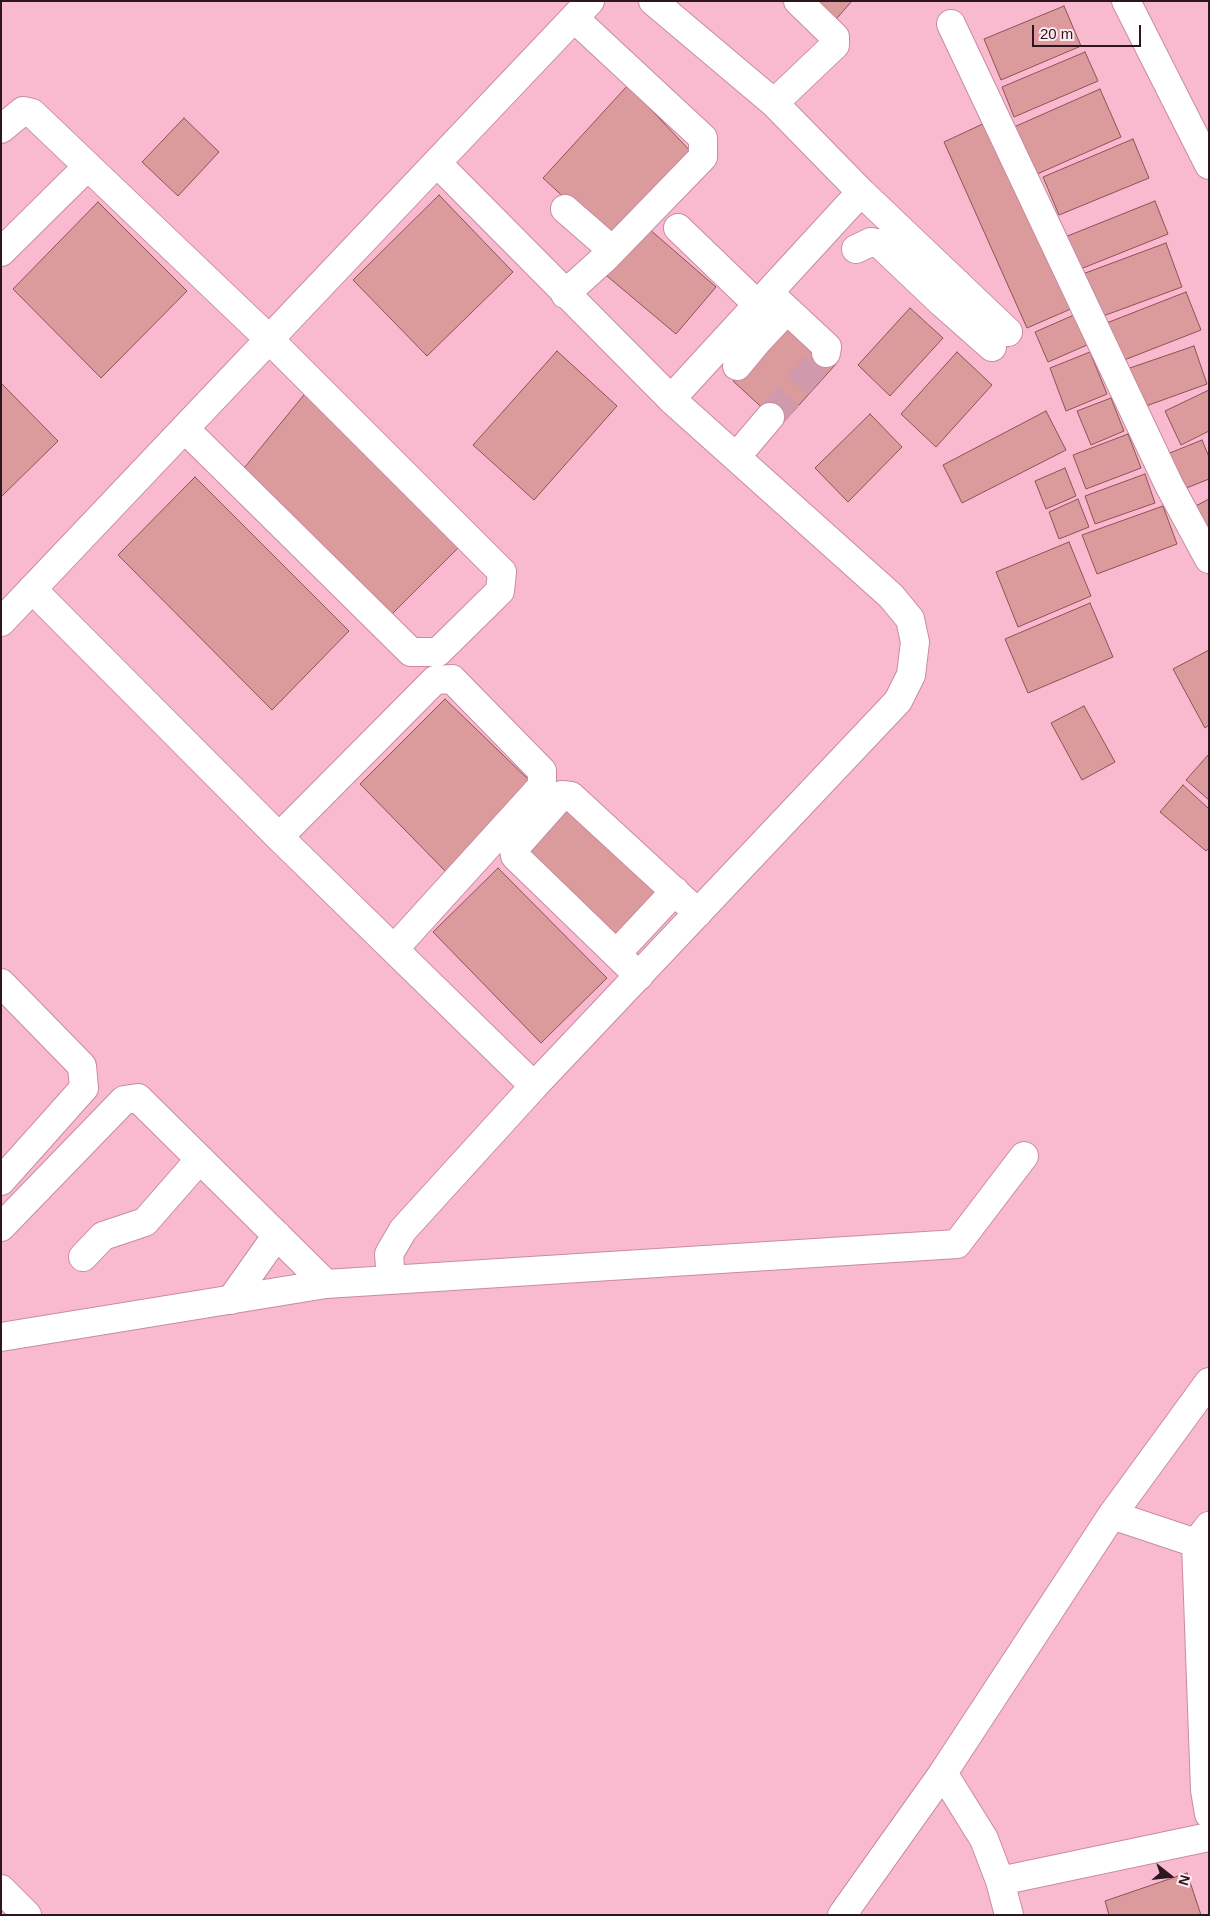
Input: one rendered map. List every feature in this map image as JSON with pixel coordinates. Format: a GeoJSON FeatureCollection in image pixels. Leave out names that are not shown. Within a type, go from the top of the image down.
{"type":"FeatureCollection","features":[{"type":"Feature","properties":{"kind":"street"},"geometry":{"type":"LineString","coordinates":[[653,1],[774,104],[862,192],[949,292],[1000,340]]}},
{"type":"Feature","properties":{"kind":"street"},"geometry":{"type":"LineString","coordinates":[[774,104],[835,45],[835,37],[798,1]]}},
{"type":"Feature","properties":{"kind":"street"},"geometry":{"type":"LineString","coordinates":[[1126,1],[1202,133],[1209,164]]}},
{"type":"Feature","properties":{"kind":"street"},"geometry":{"type":"LineString","coordinates":[[1,622],[582,10],[703,138],[703,157],[612,250],[565,294]]}},
{"type":"Feature","properties":{"kind":"street"},"geometry":{"type":"LineString","coordinates":[[951,24],[1164,476],[1209,560]]}},
{"type":"Feature","properties":{"kind":"street"},"geometry":{"type":"LineString","coordinates":[[1,129],[23,111],[32,113],[270,340],[502,572],[500,591],[438,652],[412,652],[185,429]]}},
{"type":"Feature","properties":{"kind":"street"},"geometry":{"type":"LineString","coordinates":[[391,1280],[389,1254],[403,1230],[534,1086],[898,702],[910,675],[915,642],[910,619],[891,596],[671,399],[437,163]]}},
{"type":"Feature","properties":{"kind":"street"},"geometry":{"type":"LineString","coordinates":[[1,252],[88,166]]}},
{"type":"Feature","properties":{"kind":"street"},"geometry":{"type":"LineString","coordinates":[[671,399],[747,335],[862,192]]}},
{"type":"Feature","properties":{"kind":"street"},"geometry":{"type":"LineString","coordinates":[[565,209],[612,250]]}},
{"type":"Feature","properties":{"kind":"street"},"geometry":{"type":"LineString","coordinates":[[678,228],[827,347],[826,353]]}},
{"type":"Feature","properties":{"kind":"street"},"geometry":{"type":"LineString","coordinates":[[856,249],[871,242],[880,244],[949,292]]}},
{"type":"Feature","properties":{"kind":"street"},"geometry":{"type":"LineString","coordinates":[[737,366],[747,335]]}},
{"type":"Feature","properties":{"kind":"street"},"geometry":{"type":"LineString","coordinates":[[736,457],[770,417]]}},
{"type":"Feature","properties":{"kind":"street"},"geometry":{"type":"LineString","coordinates":[[32,589],[279,838],[534,1086]]}},
{"type":"Feature","properties":{"kind":"street"},"geometry":{"type":"LineString","coordinates":[[279,838],[434,680],[452,679],[542,771],[542,786],[394,950]]}},
{"type":"Feature","properties":{"kind":"street"},"geometry":{"type":"LineString","coordinates":[[639,976],[515,856],[514,849],[562,795],[571,796],[698,913]]}},
{"type":"Feature","properties":{"kind":"street"},"geometry":{"type":"LineString","coordinates":[[617,953],[675,891]]}},
{"type":"Feature","properties":{"kind":"street"},"geometry":{"type":"LineString","coordinates":[[1,983],[56,1037],[82,1066],[84,1088],[1,1181]]}},
{"type":"Feature","properties":{"kind":"street"},"geometry":{"type":"LineString","coordinates":[[1,1227],[124,1100],[138,1098],[326,1284]]}},
{"type":"Feature","properties":{"kind":"street"},"geometry":{"type":"LineString","coordinates":[[1,1337],[326,1284],[958,1244],[1024,1156]]}},
{"type":"Feature","properties":{"kind":"street"},"geometry":{"type":"LineString","coordinates":[[83,1257],[103,1236],[146,1222],[200,1159]]}},
{"type":"Feature","properties":{"kind":"street"},"geometry":{"type":"LineString","coordinates":[[231,1300],[277,1235]]}},
{"type":"Feature","properties":{"kind":"street"},"geometry":{"type":"LineString","coordinates":[[842,1915],[943,1773],[1112,1515],[1209,1382]]}},
{"type":"Feature","properties":{"kind":"street"},"geometry":{"type":"LineString","coordinates":[[1112,1515],[1202,1534],[1205,1790],[1209,1814]]}},
{"type":"Feature","properties":{"kind":"street"},"geometry":{"type":"LineString","coordinates":[[943,1773],[984,1839],[1000,1881],[1009,1915]]}},
{"type":"Feature","properties":{"kind":"street"},"geometry":{"type":"LineString","coordinates":[[1000,1881],[1209,1837]]}},
{"type":"Feature","properties":{"kind":"street"},"geometry":{"type":"LineString","coordinates":[[1,1890],[27,1915]]}},
{"type":"Feature","properties":{"kind":"building"},"geometry":{"type":"Polygon","coordinates":[[[802,1],[852,1],[830,26],[802,1]]]}},
{"type":"Feature","properties":{"kind":"building"},"geometry":{"type":"Polygon","coordinates":[[[1064,6],[1081,46],[1001,80],[984,39],[1064,6]]]}},
{"type":"Feature","properties":{"kind":"building"},"geometry":{"type":"Polygon","coordinates":[[[1085,52],[1098,81],[1014,117],[1002,87],[1085,52]]]}},
{"type":"Feature","properties":{"kind":"building"},"geometry":{"type":"Polygon","coordinates":[[[628,85],[693,154],[612,242],[543,178],[628,85]]]}},
{"type":"Feature","properties":{"kind":"building"},"geometry":{"type":"Polygon","coordinates":[[[1100,89],[1121,137],[1035,175],[1014,127],[1100,89]]]}},
{"type":"Feature","properties":{"kind":"building"},"geometry":{"type":"Polygon","coordinates":[[[184,118],[219,152],[178,196],[142,162],[184,118]]]}},
{"type":"Feature","properties":{"kind":"building"},"geometry":{"type":"Polygon","coordinates":[[[989,121],[1073,308],[1027,328],[944,142],[989,121]]]}},
{"type":"Feature","properties":{"kind":"building"},"geometry":{"type":"Polygon","coordinates":[[[1133,139],[1149,178],[1059,215],[1043,177],[1133,139]]]}},
{"type":"Feature","properties":{"kind":"building"},"geometry":{"type":"Polygon","coordinates":[[[439,195],[513,272],[427,356],[353,280],[439,195]]]}},
{"type":"Feature","properties":{"kind":"building"},"geometry":{"type":"Polygon","coordinates":[[[1155,201],[1168,234],[1078,270],[1065,237],[1155,201]]]}},
{"type":"Feature","properties":{"kind":"building"},"geometry":{"type":"Polygon","coordinates":[[[98,202],[187,291],[101,378],[13,289],[98,202]]]}},
{"type":"Feature","properties":{"kind":"building"},"geometry":{"type":"Polygon","coordinates":[[[648,228],[716,287],[676,334],[607,276],[648,228]]]}},
{"type":"Feature","properties":{"kind":"building"},"geometry":{"type":"Polygon","coordinates":[[[1166,243],[1182,287],[1095,319],[1080,275],[1166,243]]]}},
{"type":"Feature","properties":{"kind":"building"},"geometry":{"type":"Polygon","coordinates":[[[1186,292],[1201,330],[1114,364],[1099,326],[1186,292]]]}},
{"type":"Feature","properties":{"kind":"building"},"geometry":{"type":"Polygon","coordinates":[[[910,308],[943,338],[890,396],[858,365],[910,308]]]}},
{"type":"Feature","properties":{"kind":"building"},"geometry":{"type":"Polygon","coordinates":[[[1074,315],[1087,345],[1048,362],[1035,332],[1074,315]]]}},
{"type":"Feature","properties":{"kind":"building"},"geometry":{"type":"Polygon","coordinates":[[[788,320],[836,364],[781,425],[733,381],[788,320]]]}},
{"type":"Feature","properties":{"kind":"building"},"geometry":{"type":"Polygon","coordinates":[[[1194,346],[1207,384],[1135,410],[1121,371],[1194,346]]]}},
{"type":"Feature","properties":{"kind":"building"},"geometry":{"type":"Polygon","coordinates":[[[557,351],[617,406],[534,500],[473,445],[557,351]]]}},
{"type":"Feature","properties":{"kind":"building"},"geometry":{"type":"Polygon","coordinates":[[[957,352],[992,385],[936,447],[901,414],[957,352]]]}},
{"type":"Feature","properties":{"kind":"building"},"geometry":{"type":"Polygon","coordinates":[[[1090,352],[1107,394],[1066,411],[1050,368],[1090,352]]]}},
{"type":"Feature","properties":{"kind":"building"},"geometry":{"type":"Polygon","coordinates":[[[1,383],[58,441],[1,497],[1,383]]]}},
{"type":"Feature","properties":{"kind":"building"},"geometry":{"type":"Polygon","coordinates":[[[308,390],[461,545],[388,618],[240,473],[308,390]]]}},
{"type":"Feature","properties":{"kind":"building"},"geometry":{"type":"Polygon","coordinates":[[[1209,390],[1209,431],[1181,445],[1165,411],[1209,390]]]}},
{"type":"Feature","properties":{"kind":"building"},"geometry":{"type":"Polygon","coordinates":[[[1111,398],[1124,431],[1091,445],[1077,411],[1111,398]]]}},
{"type":"Feature","properties":{"kind":"building"},"geometry":{"type":"Polygon","coordinates":[[[1046,411],[1066,450],[962,503],[943,465],[1046,411]]]}},
{"type":"Feature","properties":{"kind":"building"},"geometry":{"type":"Polygon","coordinates":[[[870,414],[902,447],[848,502],[815,468],[870,414]]]}},
{"type":"Feature","properties":{"kind":"building"},"geometry":{"type":"Polygon","coordinates":[[[1128,434],[1141,468],[1086,489],[1073,455],[1128,434]]]}},
{"type":"Feature","properties":{"kind":"building"},"geometry":{"type":"Polygon","coordinates":[[[1202,440],[1209,457],[1209,479],[1174,493],[1160,457],[1202,440]]]}},
{"type":"Feature","properties":{"kind":"building"},"geometry":{"type":"Polygon","coordinates":[[[1065,468],[1076,496],[1046,509],[1035,481],[1065,468]]]}},
{"type":"Feature","properties":{"kind":"building"},"geometry":{"type":"Polygon","coordinates":[[[1145,474],[1155,503],[1095,524],[1085,496],[1145,474]]]}},
{"type":"Feature","properties":{"kind":"building"},"geometry":{"type":"Polygon","coordinates":[[[195,477],[349,631],[272,710],[118,555],[195,477]]]}},
{"type":"Feature","properties":{"kind":"building"},"geometry":{"type":"Polygon","coordinates":[[[1078,499],[1089,527],[1059,539],[1049,512],[1078,499]]]}},
{"type":"Feature","properties":{"kind":"building"},"geometry":{"type":"Polygon","coordinates":[[[1209,499],[1209,548],[1188,510],[1209,499]]]}},
{"type":"Feature","properties":{"kind":"building"},"geometry":{"type":"Polygon","coordinates":[[[1163,506],[1177,544],[1097,574],[1082,535],[1163,506]]]}},
{"type":"Feature","properties":{"kind":"building"},"geometry":{"type":"Polygon","coordinates":[[[1069,542],[1091,596],[1018,627],[996,572],[1069,542]]]}},
{"type":"Feature","properties":{"kind":"building"},"geometry":{"type":"Polygon","coordinates":[[[1090,603],[1113,657],[1028,693],[1005,639],[1090,603]]]}},
{"type":"Feature","properties":{"kind":"building"},"geometry":{"type":"Polygon","coordinates":[[[1209,650],[1209,725],[1205,728],[1173,669],[1209,650]]]}},
{"type":"Feature","properties":{"kind":"building"},"geometry":{"type":"Polygon","coordinates":[[[445,699],[531,782],[450,876],[360,784],[445,699]]]}},
{"type":"Feature","properties":{"kind":"building"},"geometry":{"type":"Polygon","coordinates":[[[1084,706],[1115,762],[1082,780],[1051,723],[1084,706]]]}},
{"type":"Feature","properties":{"kind":"building"},"geometry":{"type":"Polygon","coordinates":[[[1209,754],[1209,800],[1186,780],[1209,754]]]}},
{"type":"Feature","properties":{"kind":"building"},"geometry":{"type":"Polygon","coordinates":[[[1183,785],[1209,809],[1209,848],[1206,851],[1160,812],[1183,785]]]}},
{"type":"Feature","properties":{"kind":"building"},"geometry":{"type":"Polygon","coordinates":[[[566,798],[664,889],[618,941],[519,850],[566,798]]]}},
{"type":"Feature","properties":{"kind":"building"},"geometry":{"type":"Polygon","coordinates":[[[498,868],[607,978],[541,1043],[433,932],[498,868]]]}},
{"type":"Feature","properties":{"kind":"building"},"geometry":{"type":"Polygon","coordinates":[[[1187,1873],[1201,1915],[1109,1915],[1105,1901],[1187,1873]]]}},
{"type":"Feature","properties":{"kind":"tunnel"},"geometry":{"type":"LineString","coordinates":[[770,417],[826,353]]}}]}
